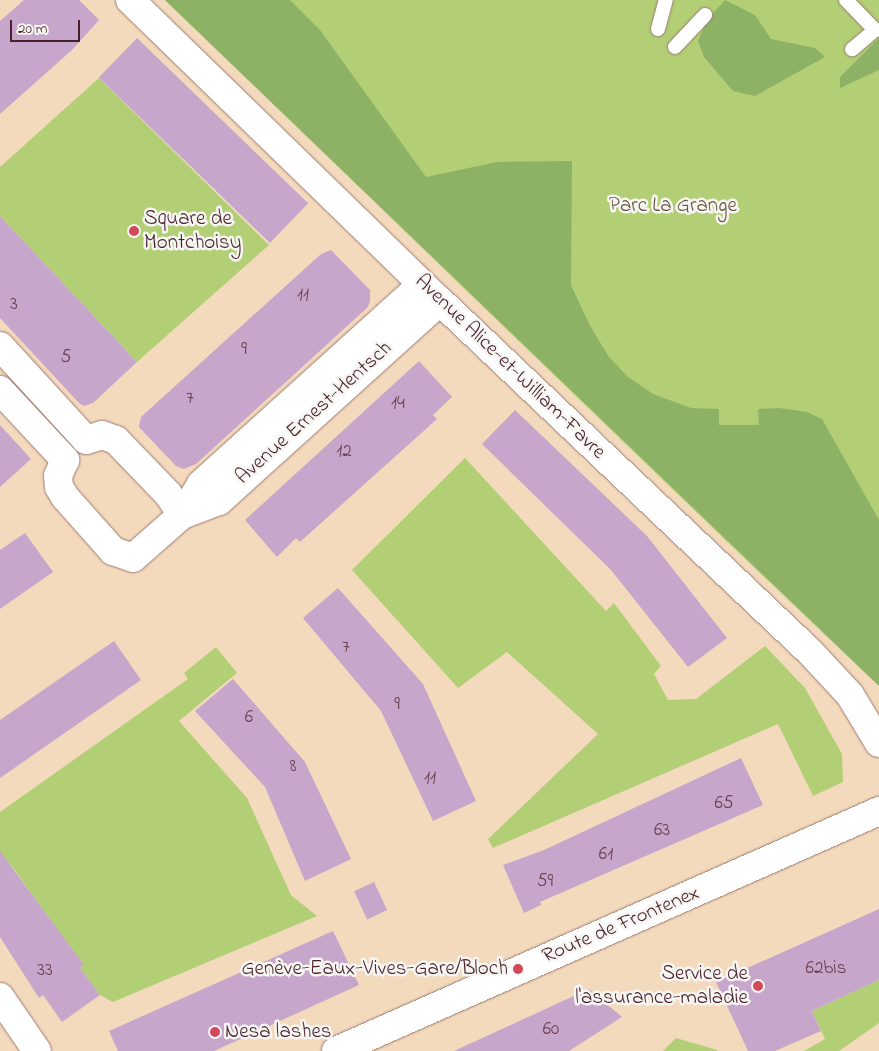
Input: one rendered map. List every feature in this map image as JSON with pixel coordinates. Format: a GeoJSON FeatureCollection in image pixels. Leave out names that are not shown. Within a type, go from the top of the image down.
{"type":"FeatureCollection","features":[{"type":"Feature","properties":{"kind":"street","name":"Avenue Alice-et-William-Favre"},"geometry":{"type":"LineString","coordinates":[[130,0],[431,293],[811,653],[869,714],[879,743]]}},
{"type":"Feature","properties":{"kind":"street","name":"Avenue Ernest-Hentsch"},"geometry":{"type":"LineString","coordinates":[[65,460],[58,476],[59,487],[65,497],[113,551],[133,558],[182,515],[201,484],[431,293]]}},
{"type":"Feature","properties":{"kind":"street"},"geometry":{"type":"LineString","coordinates":[[0,346],[86,440]]}},
{"type":"Feature","properties":{"kind":"street"},"geometry":{"type":"LineString","coordinates":[[0,390],[65,460],[86,440],[102,435],[116,440],[168,494],[182,515]]}},
{"type":"Feature","properties":{"kind":"street","name":"Route de Frontenex"},"geometry":{"type":"LineString","coordinates":[[336,1051],[879,811]]}},
{"type":"Feature","properties":{"kind":"street"},"geometry":{"type":"LineString","coordinates":[[0,997],[37,1051]]}},
{"type":"Feature","properties":{"kind":"lane"},"geometry":{"type":"LineString","coordinates":[[658,29],[666,0]]}},
{"type":"Feature","properties":{"kind":"lane"},"geometry":{"type":"LineString","coordinates":[[846,0],[877,27],[852,50]]}},
{"type":"Feature","properties":{"kind":"lane"},"geometry":{"type":"LineString","coordinates":[[675,47],[705,15]]}},
{"type":"Feature","properties":{"kind":"green space","name":"Parc La Grange"},"geometry":{"type":"Polygon","coordinates":[[[165,0],[879,0],[879,686],[723,538],[165,0]]]}},
{"type":"Feature","properties":{"kind":"green space"},"geometry":{"type":"Polygon","coordinates":[[[165,0],[290,0],[320,30],[426,177],[497,162],[572,161],[571,285],[590,326],[609,357],[628,377],[653,394],[691,408],[719,409],[719,425],[759,425],[758,409],[779,408],[807,412],[822,419],[879,520],[879,686],[165,0]]]}},
{"type":"Feature","properties":{"kind":"green space"},"geometry":{"type":"Polygon","coordinates":[[[725,0],[755,15],[771,39],[815,48],[825,57],[755,96],[733,91],[704,57],[698,41],[708,18],[725,0]]]}},
{"type":"Feature","properties":{"kind":"green space"},"geometry":{"type":"Polygon","coordinates":[[[879,38],[879,70],[840,88],[840,77],[879,38]]]}},
{"type":"Feature","properties":{"kind":"green space","name":"Square de Montchoisy"},"geometry":{"type":"Polygon","coordinates":[[[99,78],[269,245],[137,362],[0,216],[0,167],[99,78]]]}},
{"type":"Feature","properties":{"kind":"green space"},"geometry":{"type":"Polygon","coordinates":[[[465,458],[606,611],[614,603],[661,666],[654,674],[668,700],[696,699],[765,646],[805,688],[842,754],[843,782],[813,796],[778,724],[493,848],[488,839],[598,734],[507,652],[458,688],[352,570],[465,458]]]}},
{"type":"Feature","properties":{"kind":"green space"},"geometry":{"type":"Polygon","coordinates":[[[216,647],[237,673],[179,721],[247,798],[291,895],[317,916],[113,1002],[100,995],[80,968],[83,965],[11,865],[0,858],[0,812],[188,679],[184,673],[216,647]]]}},
{"type":"Feature","properties":{"kind":"green space"},"geometry":{"type":"Polygon","coordinates":[[[879,980],[879,1023],[839,1051],[804,1051],[825,1039],[812,1011],[879,980]]]}},
{"type":"Feature","properties":{"kind":"green space"},"geometry":{"type":"Polygon","coordinates":[[[676,1038],[717,1050],[717,1051],[663,1051],[676,1038]]]}},
{"type":"Feature","properties":{"kind":"building"},"geometry":{"type":"Polygon","coordinates":[[[24,0],[79,0],[99,20],[72,50],[0,114],[0,21],[24,0]]]}},
{"type":"Feature","properties":{"kind":"building"},"geometry":{"type":"Polygon","coordinates":[[[137,38],[308,203],[270,243],[99,78],[137,38]]]}},
{"type":"Feature","properties":{"kind":"building"},"geometry":{"type":"Polygon","coordinates":[[[0,216],[137,362],[93,403],[84,406],[79,403],[0,318],[0,216]]]}},
{"type":"Feature","properties":{"kind":"building"},"geometry":{"type":"Polygon","coordinates":[[[331,250],[370,290],[370,302],[367,308],[196,464],[184,469],[176,466],[139,427],[141,417],[321,254],[331,250]]]}},
{"type":"Feature","properties":{"kind":"building"},"geometry":{"type":"Polygon","coordinates":[[[419,361],[452,397],[433,415],[437,419],[300,542],[296,538],[277,557],[245,520],[419,361]]]}},
{"type":"Feature","properties":{"kind":"building"},"geometry":{"type":"Polygon","coordinates":[[[515,410],[647,536],[727,638],[688,667],[611,570],[482,444],[515,410]]]}},
{"type":"Feature","properties":{"kind":"building"},"geometry":{"type":"Polygon","coordinates":[[[0,425],[31,459],[0,487],[0,425]]]}},
{"type":"Feature","properties":{"kind":"building"},"geometry":{"type":"Polygon","coordinates":[[[25,533],[53,572],[0,609],[0,550],[25,533]]]}},
{"type":"Feature","properties":{"kind":"building"},"geometry":{"type":"Polygon","coordinates":[[[338,588],[423,684],[476,801],[433,821],[381,711],[303,618],[338,588]]]}},
{"type":"Feature","properties":{"kind":"building"},"geometry":{"type":"Polygon","coordinates":[[[114,641],[141,680],[0,778],[0,720],[114,641]]]}},
{"type":"Feature","properties":{"kind":"building"},"geometry":{"type":"Polygon","coordinates":[[[233,679],[305,762],[351,859],[305,881],[265,787],[195,711],[233,679]]]}},
{"type":"Feature","properties":{"kind":"building"},"geometry":{"type":"Polygon","coordinates":[[[741,758],[763,805],[540,902],[541,905],[524,913],[503,865],[544,850],[741,758]]]}},
{"type":"Feature","properties":{"kind":"building"},"geometry":{"type":"Polygon","coordinates":[[[0,851],[84,965],[80,968],[100,995],[62,1022],[43,995],[39,998],[0,937],[0,851]]]}},
{"type":"Feature","properties":{"kind":"building"},"geometry":{"type":"Polygon","coordinates":[[[374,882],[387,910],[367,919],[354,891],[374,882]]]}},
{"type":"Feature","properties":{"kind":"building"},"geometry":{"type":"Polygon","coordinates":[[[879,909],[879,980],[812,1011],[821,1031],[775,1051],[748,1051],[716,982],[879,909]]]}},
{"type":"Feature","properties":{"kind":"building"},"geometry":{"type":"Polygon","coordinates":[[[333,931],[359,985],[214,1051],[118,1051],[109,1031],[333,931]]]}},
{"type":"Feature","properties":{"kind":"building"},"geometry":{"type":"Polygon","coordinates":[[[589,989],[622,1017],[569,1051],[454,1051],[589,989]]]}},
{"type":"Feature","properties":{"kind":"place","name":"Square de Montchoisy"},"geometry":{"type":"Point","coordinates":[134,231]}},
{"type":"Feature","properties":{"kind":"place","name":"Genève-Eaux-Vives-Gare/Bloch"},"geometry":{"type":"Point","coordinates":[518,969]}},
{"type":"Feature","properties":{"kind":"place","name":"Service de l'assurance-maladie"},"geometry":{"type":"Point","coordinates":[758,986]}},
{"type":"Feature","properties":{"kind":"place","name":"Nesa lashes"},"geometry":{"type":"Point","coordinates":[215,1032]}}]}
